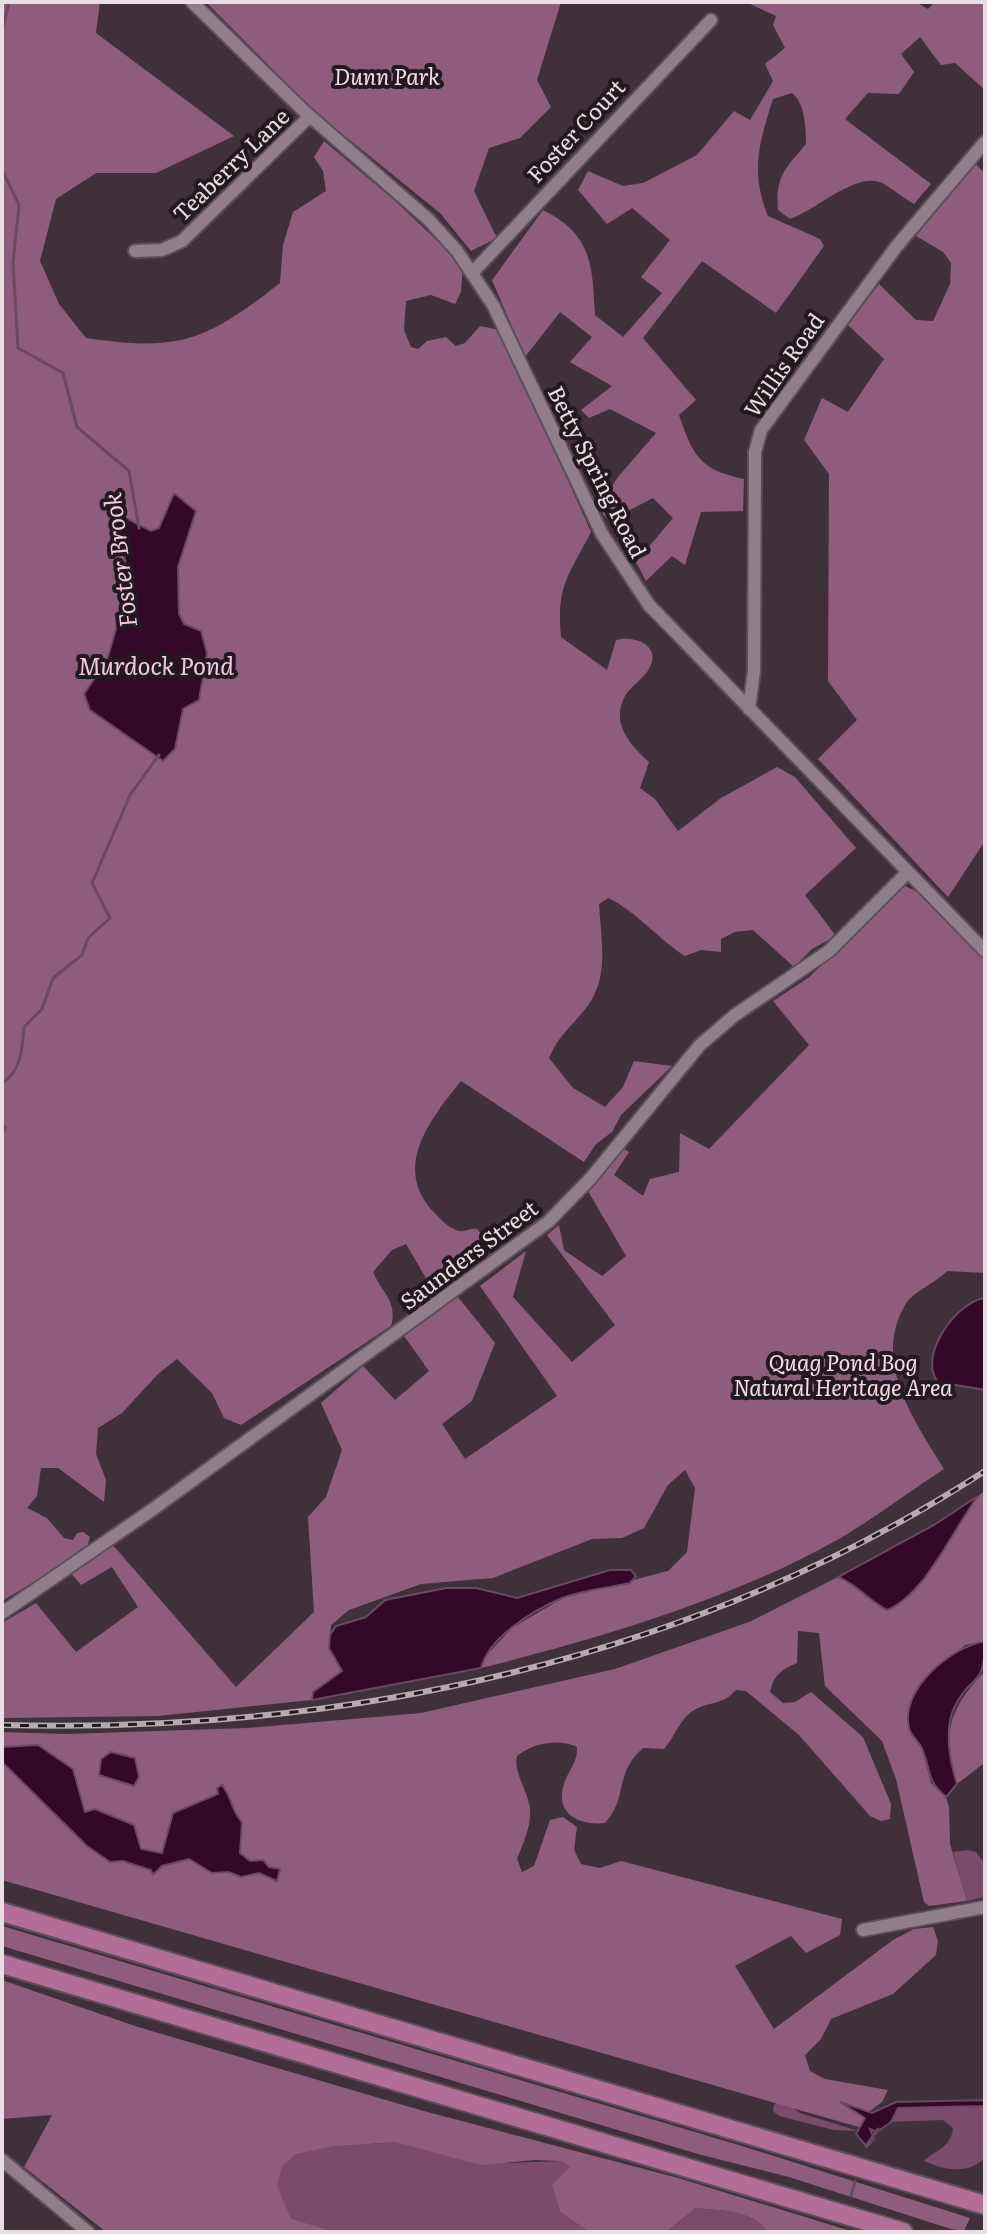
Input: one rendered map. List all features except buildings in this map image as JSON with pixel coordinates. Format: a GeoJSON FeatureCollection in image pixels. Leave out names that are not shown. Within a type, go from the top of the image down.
{"type":"FeatureCollection","features":[{"type":"Feature","properties":{"kind":"highway"},"geometry":{"type":"LineString","coordinates":[[2,1912],[985,2205]]}},
{"type":"Feature","properties":{"kind":"highway"},"geometry":{"type":"LineString","coordinates":[[2,1964],[903,2232]]}},
{"type":"Feature","properties":{"kind":"street","name":"Betty Spring Road"},"geometry":{"type":"LineString","coordinates":[[192,2],[310,116],[429,220],[473,272],[498,316],[593,516],[620,564],[659,618],[985,951]]}},
{"type":"Feature","properties":{"kind":"street","name":"Foster Court"},"geometry":{"type":"LineString","coordinates":[[473,272],[711,20]]}},
{"type":"Feature","properties":{"kind":"street","name":"Teaberry Lane"},"geometry":{"type":"LineString","coordinates":[[135,251],[162,250],[182,241],[310,116]]}},
{"type":"Feature","properties":{"kind":"street","name":"Willis Road"},"geometry":{"type":"LineString","coordinates":[[749,709],[754,671],[755,452],[761,430],[896,247],[985,142]]}},
{"type":"Feature","properties":{"kind":"street","name":"Saunders Street"},"geometry":{"type":"LineString","coordinates":[[2,1613],[130,1526],[548,1222],[590,1179],[706,1039],[829,951],[908,872]]}},
{"type":"Feature","properties":{"kind":"street"},"geometry":{"type":"LineString","coordinates":[[863,1930],[985,1907]]}},
{"type":"Feature","properties":{"kind":"street"},"geometry":{"type":"LineString","coordinates":[[2,2160],[88,2232]]}},
{"type":"Feature","properties":{"kind":"shaded area"},"geometry":{"type":"Polygon","coordinates":[[[953,1852],[976,1852],[985,1864],[985,1897],[967,1901],[953,1852]]]}},
{"type":"Feature","properties":{"kind":"shaded area"},"geometry":{"type":"Polygon","coordinates":[[[782,2099],[800,2113],[858,2131],[834,2130],[779,2116],[773,2111],[774,2105],[782,2099]]]}},
{"type":"Feature","properties":{"kind":"shaded area"},"geometry":{"type":"Polygon","coordinates":[[[985,2106],[985,2158],[963,2169],[940,2167],[924,2161],[942,2148],[952,2135],[953,2128],[943,2120],[891,2122],[898,2108],[985,2106]]]}},
{"type":"Feature","properties":{"kind":"shaded area"},"geometry":{"type":"Polygon","coordinates":[[[246,2139],[329,2147],[395,2142],[510,2163],[561,2161],[571,2167],[561,2178],[560,2210],[589,2232],[281,2232],[246,2139]]]}},
{"type":"Feature","properties":{"kind":"shaded area"},"geometry":{"type":"Polygon","coordinates":[[[696,2208],[745,2215],[768,2232],[666,2232],[696,2208]]]}},
{"type":"Feature","properties":{"kind":"green space"},"geometry":{"type":"Polygon","coordinates":[[[2,2],[100,2],[96,33],[234,136],[156,173],[96,173],[56,199],[40,261],[59,304],[86,338],[146,343],[190,338],[232,318],[280,283],[283,245],[293,212],[326,191],[323,171],[314,157],[324,141],[394,200],[463,265],[461,292],[455,304],[431,295],[406,301],[404,330],[411,347],[418,349],[427,341],[446,337],[456,346],[465,343],[480,326],[500,330],[591,532],[562,593],[561,637],[607,670],[616,640],[637,640],[652,652],[650,667],[625,696],[620,715],[625,733],[649,762],[640,788],[655,799],[678,831],[721,798],[777,767],[795,777],[856,848],[805,895],[836,936],[812,949],[794,967],[753,930],[735,932],[721,939],[721,952],[701,950],[685,956],[618,904],[608,898],[599,904],[602,958],[598,984],[594,996],[561,1037],[549,1058],[573,1088],[605,1107],[623,1087],[634,1061],[672,1066],[621,1115],[612,1132],[596,1144],[584,1162],[461,1081],[439,1109],[421,1141],[415,1175],[430,1208],[443,1221],[459,1231],[477,1229],[482,1235],[471,1261],[433,1290],[406,1244],[392,1250],[373,1272],[391,1303],[391,1326],[241,1425],[224,1418],[212,1393],[177,1359],[158,1374],[122,1413],[98,1428],[96,1454],[106,1480],[104,1502],[58,1468],[41,1468],[37,1496],[27,1508],[47,1518],[64,1538],[73,1540],[77,1533],[83,1532],[90,1537],[86,1551],[2,1601],[2,2]]]}},
{"type":"Feature","properties":{"kind":"green space","name":"Dunn Park"},"geometry":{"type":"Polygon","coordinates":[[[206,2],[561,2],[537,80],[551,107],[520,138],[489,148],[474,191],[497,238],[471,251],[440,213],[315,112],[206,2]]]}},
{"type":"Feature","properties":{"kind":"green space"},"geometry":{"type":"Polygon","coordinates":[[[746,2],[916,2],[928,9],[935,2],[985,2],[985,90],[955,63],[941,65],[920,37],[901,54],[914,72],[899,94],[868,93],[845,119],[931,184],[914,204],[882,183],[861,182],[790,219],[778,210],[778,189],[788,166],[806,144],[805,123],[800,103],[792,93],[773,99],[758,157],[762,200],[768,216],[820,239],[824,246],[776,313],[702,261],[643,338],[696,400],[679,415],[694,451],[708,466],[744,479],[743,511],[701,512],[685,565],[672,556],[646,581],[636,562],[673,518],[653,498],[609,521],[598,508],[618,477],[656,433],[610,409],[589,418],[581,410],[612,386],[570,362],[592,337],[560,312],[525,357],[492,280],[543,210],[572,230],[581,241],[593,281],[595,315],[623,337],[662,293],[641,277],[670,240],[632,208],[607,224],[578,190],[588,171],[623,186],[643,183],[697,155],[734,111],[750,120],[773,81],[765,64],[785,48],[773,25],[776,16],[746,2]]]}},
{"type":"Feature","properties":{"kind":"green space"},"geometry":{"type":"Polygon","coordinates":[[[976,164],[985,174],[985,841],[948,897],[818,759],[857,720],[828,681],[829,474],[804,440],[822,398],[848,412],[884,359],[848,325],[879,284],[916,320],[933,321],[950,284],[951,263],[943,252],[916,236],[976,164]]]}},
{"type":"Feature","properties":{"kind":"green space","name":"Quag Pond Bog Natural Heritage Area"},"geometry":{"type":"Polygon","coordinates":[[[905,886],[920,893],[985,958],[985,1273],[947,1271],[913,1296],[905,1305],[896,1326],[893,1348],[901,1390],[944,1469],[837,1540],[754,1581],[664,1615],[525,1657],[481,1668],[483,1659],[512,1628],[563,1598],[668,1571],[687,1552],[695,1488],[685,1470],[668,1485],[644,1528],[622,1538],[592,1539],[493,1578],[421,1584],[349,1610],[331,1625],[329,1648],[342,1671],[313,1692],[312,1700],[158,1716],[2,1718],[2,1623],[36,1603],[76,1652],[138,1607],[112,1567],[81,1585],[69,1571],[112,1544],[236,1687],[314,1612],[308,1517],[326,1497],[342,1450],[321,1403],[363,1366],[395,1400],[429,1371],[404,1336],[458,1297],[495,1343],[472,1401],[442,1424],[465,1459],[557,1396],[480,1286],[526,1251],[513,1297],[572,1362],[615,1325],[547,1235],[559,1225],[564,1250],[602,1276],[626,1256],[588,1191],[623,1148],[629,1152],[614,1175],[643,1196],[650,1179],[679,1172],[680,1133],[709,1149],[809,1045],[773,1001],[808,978],[905,886]]]}},
{"type":"Feature","properties":{"kind":"green space"},"geometry":{"type":"Polygon","coordinates":[[[985,1491],[985,1641],[965,1645],[913,1699],[909,1714],[909,1729],[922,1749],[931,1783],[946,1797],[950,1844],[967,1901],[929,1906],[924,1902],[896,1779],[882,1741],[825,1686],[819,1633],[798,1631],[797,1663],[779,1674],[770,1692],[783,1703],[795,1702],[811,1692],[863,1737],[891,1804],[890,1819],[881,1821],[870,1816],[799,1735],[746,1691],[736,1690],[722,1700],[691,1712],[664,1749],[643,1748],[628,1767],[617,1804],[605,1823],[578,1820],[571,1816],[563,1803],[564,1784],[577,1747],[546,1743],[517,1756],[517,1769],[530,1810],[528,1829],[517,1859],[522,1872],[534,1866],[550,1820],[563,1817],[577,1827],[574,1850],[581,1864],[600,1868],[621,1861],[842,1919],[840,1935],[806,1953],[791,1936],[735,1966],[774,2029],[893,1940],[914,1929],[933,1927],[938,1941],[936,1955],[893,1994],[831,2019],[821,2039],[805,2055],[810,2071],[825,2079],[888,2090],[882,2102],[867,2113],[857,2107],[865,2118],[862,2128],[2,1880],[2,1732],[66,1734],[247,1728],[421,1713],[615,1669],[749,1622],[838,1577],[878,1601],[898,1605],[978,1496],[985,1491]]]}},
{"type":"Feature","properties":{"kind":"green space"},"geometry":{"type":"Polygon","coordinates":[[[985,1671],[985,1758],[983,1764],[957,1784],[950,1750],[952,1723],[963,1698],[985,1671]]]}},
{"type":"Feature","properties":{"kind":"green space"},"geometry":{"type":"Polygon","coordinates":[[[2,1926],[742,2146],[970,2218],[964,2231],[951,2229],[789,2177],[698,2154],[2,1946],[2,1926]]]}},
{"type":"Feature","properties":{"kind":"green space"},"geometry":{"type":"Polygon","coordinates":[[[2,1980],[138,2027],[420,2110],[678,2178],[854,2232],[768,2232],[745,2215],[696,2208],[666,2232],[589,2232],[560,2211],[552,2185],[570,2167],[561,2161],[481,2165],[395,2142],[329,2147],[296,2154],[282,2166],[277,2187],[291,2219],[335,2232],[106,2232],[24,2167],[52,2115],[2,2119],[2,1980]]]}},
{"type":"Feature","properties":{"kind":"water","name":"Murdock Pond"},"geometry":{"type":"Polygon","coordinates":[[[174,493],[196,511],[178,567],[179,614],[184,624],[201,631],[207,653],[199,700],[183,709],[175,749],[163,761],[90,710],[84,694],[107,660],[120,615],[121,585],[127,569],[120,534],[122,516],[151,531],[159,528],[174,493]]]}},
{"type":"Feature","properties":{"kind":"water"},"geometry":{"type":"Polygon","coordinates":[[[985,1298],[985,1390],[938,1382],[933,1371],[933,1358],[943,1331],[963,1309],[985,1298]]]}},
{"type":"Feature","properties":{"kind":"water"},"geometry":{"type":"Polygon","coordinates":[[[978,1496],[926,1576],[901,1602],[887,1610],[838,1577],[934,1525],[978,1496]]]}},
{"type":"Feature","properties":{"kind":"water"},"geometry":{"type":"Polygon","coordinates":[[[610,1570],[631,1570],[636,1576],[630,1583],[570,1595],[539,1610],[503,1635],[481,1668],[312,1700],[313,1692],[342,1671],[329,1648],[330,1635],[336,1626],[366,1617],[385,1600],[446,1588],[476,1588],[517,1598],[610,1570]]]}},
{"type":"Feature","properties":{"kind":"water"},"geometry":{"type":"Polygon","coordinates":[[[985,1641],[979,1675],[960,1697],[951,1716],[949,1746],[957,1784],[946,1797],[932,1780],[922,1749],[910,1731],[908,1713],[912,1698],[931,1672],[958,1652],[985,1641]]]}},
{"type":"Feature","properties":{"kind":"water"},"geometry":{"type":"Polygon","coordinates":[[[38,1745],[73,1769],[85,1812],[95,1809],[134,1825],[141,1849],[162,1853],[173,1813],[218,1794],[217,1788],[222,1785],[242,1822],[240,1853],[250,1861],[263,1860],[269,1867],[280,1869],[277,1881],[259,1873],[241,1877],[229,1872],[212,1873],[189,1859],[162,1866],[153,1875],[151,1870],[123,1861],[110,1862],[87,1846],[2,1762],[2,1747],[38,1745]]]}},
{"type":"Feature","properties":{"kind":"water"},"geometry":{"type":"Polygon","coordinates":[[[111,1752],[135,1758],[139,1777],[134,1786],[99,1775],[101,1759],[111,1752]]]}},
{"type":"Feature","properties":{"kind":"water"},"geometry":{"type":"Polygon","coordinates":[[[985,2100],[985,2106],[898,2108],[891,2122],[877,2132],[870,2129],[874,2139],[867,2147],[856,2134],[865,2118],[840,2102],[872,2113],[896,2102],[985,2100]]]}},
{"type":"Feature","properties":{"kind":"waterway","name":"Foster Brook"},"geometry":{"type":"LineString","coordinates":[[2,31],[9,2]]}},
{"type":"Feature","properties":{"kind":"waterway","name":"Foster Brook"},"geometry":{"type":"LineString","coordinates":[[2,170],[19,205],[13,263],[18,348],[63,373],[77,427],[129,471],[139,528]]}},
{"type":"Feature","properties":{"kind":"waterway","name":"Foster Brook"},"geometry":{"type":"LineString","coordinates":[[2,1083],[17,1066],[24,1027],[42,1009],[53,978],[82,955],[88,938],[110,918],[92,883],[130,795],[159,755]]}},
{"type":"Feature","properties":{"kind":"waterway","name":"Foster Brook"},"geometry":{"type":"LineString","coordinates":[[2,1124],[5,1128],[2,1134]]}},
{"type":"Feature","properties":{"kind":"waterway"},"geometry":{"type":"LineString","coordinates":[[866,2146],[878,2129]]}},
{"type":"Feature","properties":{"kind":"waterway"},"geometry":{"type":"LineString","coordinates":[[851,2196],[855,2181]]}},
{"type":"Feature","properties":{"kind":"railway"},"geometry":{"type":"LineString","coordinates":[[2,1725],[131,1724],[260,1716],[388,1698],[513,1672],[637,1637],[757,1592],[873,1537],[985,1471]]}}]}
